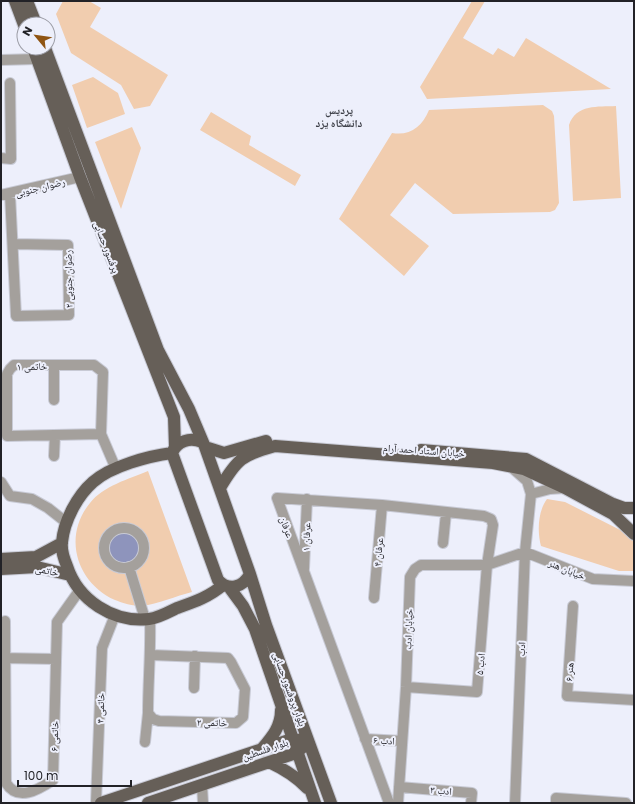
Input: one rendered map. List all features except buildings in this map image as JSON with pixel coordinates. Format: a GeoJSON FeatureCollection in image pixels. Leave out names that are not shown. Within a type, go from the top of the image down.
{"type":"FeatureCollection","features":[{"type":"Feature","properties":{"kind":"main road"},"geometry":{"type":"LineString","coordinates":[[15,1],[21,16]]}},
{"type":"Feature","properties":{"kind":"main road"},"geometry":{"type":"LineString","coordinates":[[27,1],[33,16]]}},
{"type":"Feature","properties":{"kind":"main road","name":"پرفسور حسابی"},"geometry":{"type":"LineString","coordinates":[[36,56],[80,177],[174,417],[174,450],[218,580],[226,586]]}},
{"type":"Feature","properties":{"kind":"main road","name":"پرفسور حسابی"},"geometry":{"type":"LineString","coordinates":[[48,56],[158,350],[189,409],[220,488]]}},
{"type":"Feature","properties":{"kind":"main road","name":"خیابان استاد احمد آرام"},"geometry":{"type":"LineString","coordinates":[[224,453],[275,438],[526,459],[612,504],[624,508],[634,508]]}},
{"type":"Feature","properties":{"kind":"main road"},"geometry":{"type":"LineString","coordinates":[[234,467],[225,465],[222,462],[224,453],[191,439],[184,441],[174,450],[116,468],[94,481],[79,499],[67,523],[62,543],[70,575],[80,591],[98,607],[115,615],[136,619],[148,619],[212,595],[226,586],[242,584],[250,574]]}},
{"type":"Feature","properties":{"kind":"main road","name":"خیابان استاد احمد آرام"},"geometry":{"type":"LineString","coordinates":[[220,488],[240,459],[258,451],[275,446],[508,465],[524,469],[565,488],[613,514],[634,534]]}},
{"type":"Feature","properties":{"kind":"main road","name":"بلوار پروفسور حسابی"},"geometry":{"type":"LineString","coordinates":[[220,488],[266,625],[331,803]]}},
{"type":"Feature","properties":{"kind":"main road"},"geometry":{"type":"LineString","coordinates":[[634,525],[634,534]]}},
{"type":"Feature","properties":{"kind":"main road","name":"خاتمی"},"geometry":{"type":"LineString","coordinates":[[1,559],[36,557],[62,543]]}},
{"type":"Feature","properties":{"kind":"main road","name":"خاتمی"},"geometry":{"type":"LineString","coordinates":[[1,568],[36,567],[70,575]]}},
{"type":"Feature","properties":{"kind":"main road","name":"بلوار پروفسور حسابی"},"geometry":{"type":"LineString","coordinates":[[226,586],[244,606],[256,628],[282,703],[296,753],[313,798]]}},
{"type":"Feature","properties":{"kind":"main road"},"geometry":{"type":"LineString","coordinates":[[261,750],[274,734],[279,725],[282,703]]}},
{"type":"Feature","properties":{"kind":"main road","name":"بلوار فلسطین"},"geometry":{"type":"LineString","coordinates":[[101,803],[292,739],[309,741]]}},
{"type":"Feature","properties":{"kind":"main road","name":"بلوار فلسطین"},"geometry":{"type":"LineString","coordinates":[[148,803],[296,753],[309,741]]}},
{"type":"Feature","properties":{"kind":"main road"},"geometry":{"type":"LineString","coordinates":[[269,762],[284,768],[297,778],[313,798]]}},
{"type":"Feature","properties":{"kind":"street"},"geometry":{"type":"LineString","coordinates":[[1,60],[24,56]]}},
{"type":"Feature","properties":{"kind":"street"},"geometry":{"type":"LineString","coordinates":[[1,158],[11,159],[10,83]]}},
{"type":"Feature","properties":{"kind":"street","name":"رضوان جنوبی"},"geometry":{"type":"LineString","coordinates":[[5,195],[80,177]]}},
{"type":"Feature","properties":{"kind":"street","name":"رضوان جنوبی ۲"},"geometry":{"type":"LineString","coordinates":[[5,195],[14,244],[16,316],[69,315],[68,245],[14,244]]}},
{"type":"Feature","properties":{"kind":"street","name":"خاتمی ۱"},"geometry":{"type":"LineString","coordinates":[[101,434],[4,436],[7,374],[10,369],[14,365],[94,365],[103,372],[101,434],[116,468]]}},
{"type":"Feature","properties":{"kind":"street"},"geometry":{"type":"LineString","coordinates":[[54,366],[54,400]]}},
{"type":"Feature","properties":{"kind":"street"},"geometry":{"type":"LineString","coordinates":[[54,456],[55,435]]}},
{"type":"Feature","properties":{"kind":"street"},"geometry":{"type":"LineString","coordinates":[[508,465],[527,481],[531,494],[550,489],[565,488]]}},
{"type":"Feature","properties":{"kind":"street"},"geometry":{"type":"LineString","coordinates":[[1,482],[10,496],[32,499],[48,508],[67,523]]}},
{"type":"Feature","properties":{"kind":"street","name":"ادب"},"geometry":{"type":"LineString","coordinates":[[515,803],[525,552],[531,494]]}},
{"type":"Feature","properties":{"kind":"street","name":"عرفان"},"geometry":{"type":"LineString","coordinates":[[389,803],[276,498],[382,505],[484,516],[491,519],[493,525],[487,565]]}},
{"type":"Feature","properties":{"kind":"street","name":"عرفان ۱"},"geometry":{"type":"LineString","coordinates":[[304,575],[307,499]]}},
{"type":"Feature","properties":{"kind":"street","name":"عرفان ۴"},"geometry":{"type":"LineString","coordinates":[[374,598],[382,505]]}},
{"type":"Feature","properties":{"kind":"street"},"geometry":{"type":"LineString","coordinates":[[443,543],[446,513]]}},
{"type":"Feature","properties":{"kind":"street"},"geometry":{"type":"LineString","coordinates":[[118,528],[133,530],[143,540],[144,550],[141,557],[136,563],[129,567],[122,568],[114,566],[108,560],[104,552],[106,538],[111,532],[118,528]]}},
{"type":"Feature","properties":{"kind":"street","name":"خیابان ادب"},"geometry":{"type":"LineString","coordinates":[[398,803],[406,686],[410,577],[415,569],[421,565],[487,565],[525,552]]}},
{"type":"Feature","properties":{"kind":"street","name":"خیابان هنر"},"geometry":{"type":"LineString","coordinates":[[525,552],[593,579],[634,581]]}},
{"type":"Feature","properties":{"kind":"street","name":"ادب ۵"},"geometry":{"type":"LineString","coordinates":[[406,686],[477,692],[487,565]]}},
{"type":"Feature","properties":{"kind":"street"},"geometry":{"type":"LineString","coordinates":[[129,567],[148,619],[151,655],[148,680],[148,713],[145,742]]}},
{"type":"Feature","properties":{"kind":"street","name":"خاتمی ۶"},"geometry":{"type":"LineString","coordinates":[[3,658],[6,783],[10,790],[19,794],[32,792],[52,780],[57,622],[80,591]]}},
{"type":"Feature","properties":{"kind":"street","name":"هنر ۶"},"geometry":{"type":"LineString","coordinates":[[573,606],[567,696],[634,700]]}},
{"type":"Feature","properties":{"kind":"street","name":"خاتمی ۴"},"geometry":{"type":"LineString","coordinates":[[96,803],[102,648],[115,615]]}},
{"type":"Feature","properties":{"kind":"street"},"geometry":{"type":"LineString","coordinates":[[5,621],[3,658],[56,658]]}},
{"type":"Feature","properties":{"kind":"street","name":"خاتمی ۲"},"geometry":{"type":"LineString","coordinates":[[148,713],[152,719],[159,722],[236,723],[243,717],[245,689],[231,662],[224,657],[151,655]]}},
{"type":"Feature","properties":{"kind":"street"},"geometry":{"type":"LineString","coordinates":[[194,688],[195,656]]}},
{"type":"Feature","properties":{"kind":"street","name":"ادب ۶"},"geometry":{"type":"LineString","coordinates":[[365,739],[402,741]]}},
{"type":"Feature","properties":{"kind":"street"},"geometry":{"type":"LineString","coordinates":[[202,785],[203,803]]}},
{"type":"Feature","properties":{"kind":"street","name":"ادب ۳"},"geometry":{"type":"LineString","coordinates":[[399,787],[472,793],[471,803]]}},
{"type":"Feature","properties":{"kind":"street"},"geometry":{"type":"LineString","coordinates":[[556,803],[556,798],[626,803]]}},
{"type":"Feature","properties":{"kind":"shaded area"},"geometry":{"type":"Polygon","coordinates":[[[63,1],[89,1],[101,8],[90,27],[168,75],[150,106],[134,109],[121,85],[71,53],[56,14],[63,1]]]}},
{"type":"Feature","properties":{"kind":"shaded area"},"geometry":{"type":"Polygon","coordinates":[[[472,1],[485,1],[463,38],[493,55],[498,48],[514,57],[526,38],[611,89],[427,99],[420,87],[472,1]]]}},
{"type":"Feature","properties":{"kind":"shaded area"},"geometry":{"type":"Polygon","coordinates":[[[93,77],[118,93],[125,114],[87,128],[72,85],[93,77]]]}},
{"type":"Feature","properties":{"kind":"shaded area"},"geometry":{"type":"Polygon","coordinates":[[[543,105],[552,111],[554,116],[559,203],[555,210],[550,212],[453,214],[415,183],[390,215],[429,246],[404,276],[339,219],[392,133],[398,134],[410,132],[415,129],[423,121],[429,110],[543,105]]]}},
{"type":"Feature","properties":{"kind":"shaded area"},"geometry":{"type":"Polygon","coordinates":[[[616,106],[621,198],[573,201],[569,125],[572,118],[577,113],[588,108],[616,106]]]}},
{"type":"Feature","properties":{"kind":"shaded area"},"geometry":{"type":"Polygon","coordinates":[[[211,112],[251,136],[249,145],[301,175],[295,186],[200,130],[211,112]]]}},
{"type":"Feature","properties":{"kind":"shaded area"},"geometry":{"type":"Polygon","coordinates":[[[132,127],[141,148],[121,209],[95,142],[132,127]]]}},
{"type":"Feature","properties":{"kind":"shaded area"},"geometry":{"type":"Polygon","coordinates":[[[148,471],[192,592],[154,604],[139,606],[115,600],[102,592],[91,582],[83,571],[78,558],[76,544],[77,530],[81,516],[95,497],[117,484],[148,471]]]}},
{"type":"Feature","properties":{"kind":"shaded area"},"geometry":{"type":"Polygon","coordinates":[[[547,499],[565,502],[634,537],[634,571],[619,571],[541,546],[539,521],[542,509],[547,499]]]}},
{"type":"Feature","properties":{"kind":"water"},"geometry":{"type":"Polygon","coordinates":[[[121,532],[127,532],[136,536],[140,548],[136,560],[127,564],[121,564],[112,560],[108,551],[108,545],[112,536],[121,532]]]}},
{"type":"Feature","properties":{"kind":"district","name":"پردیس دانشگاه یزد"},"geometry":{"type":"Point","coordinates":[339,116]}}]}
